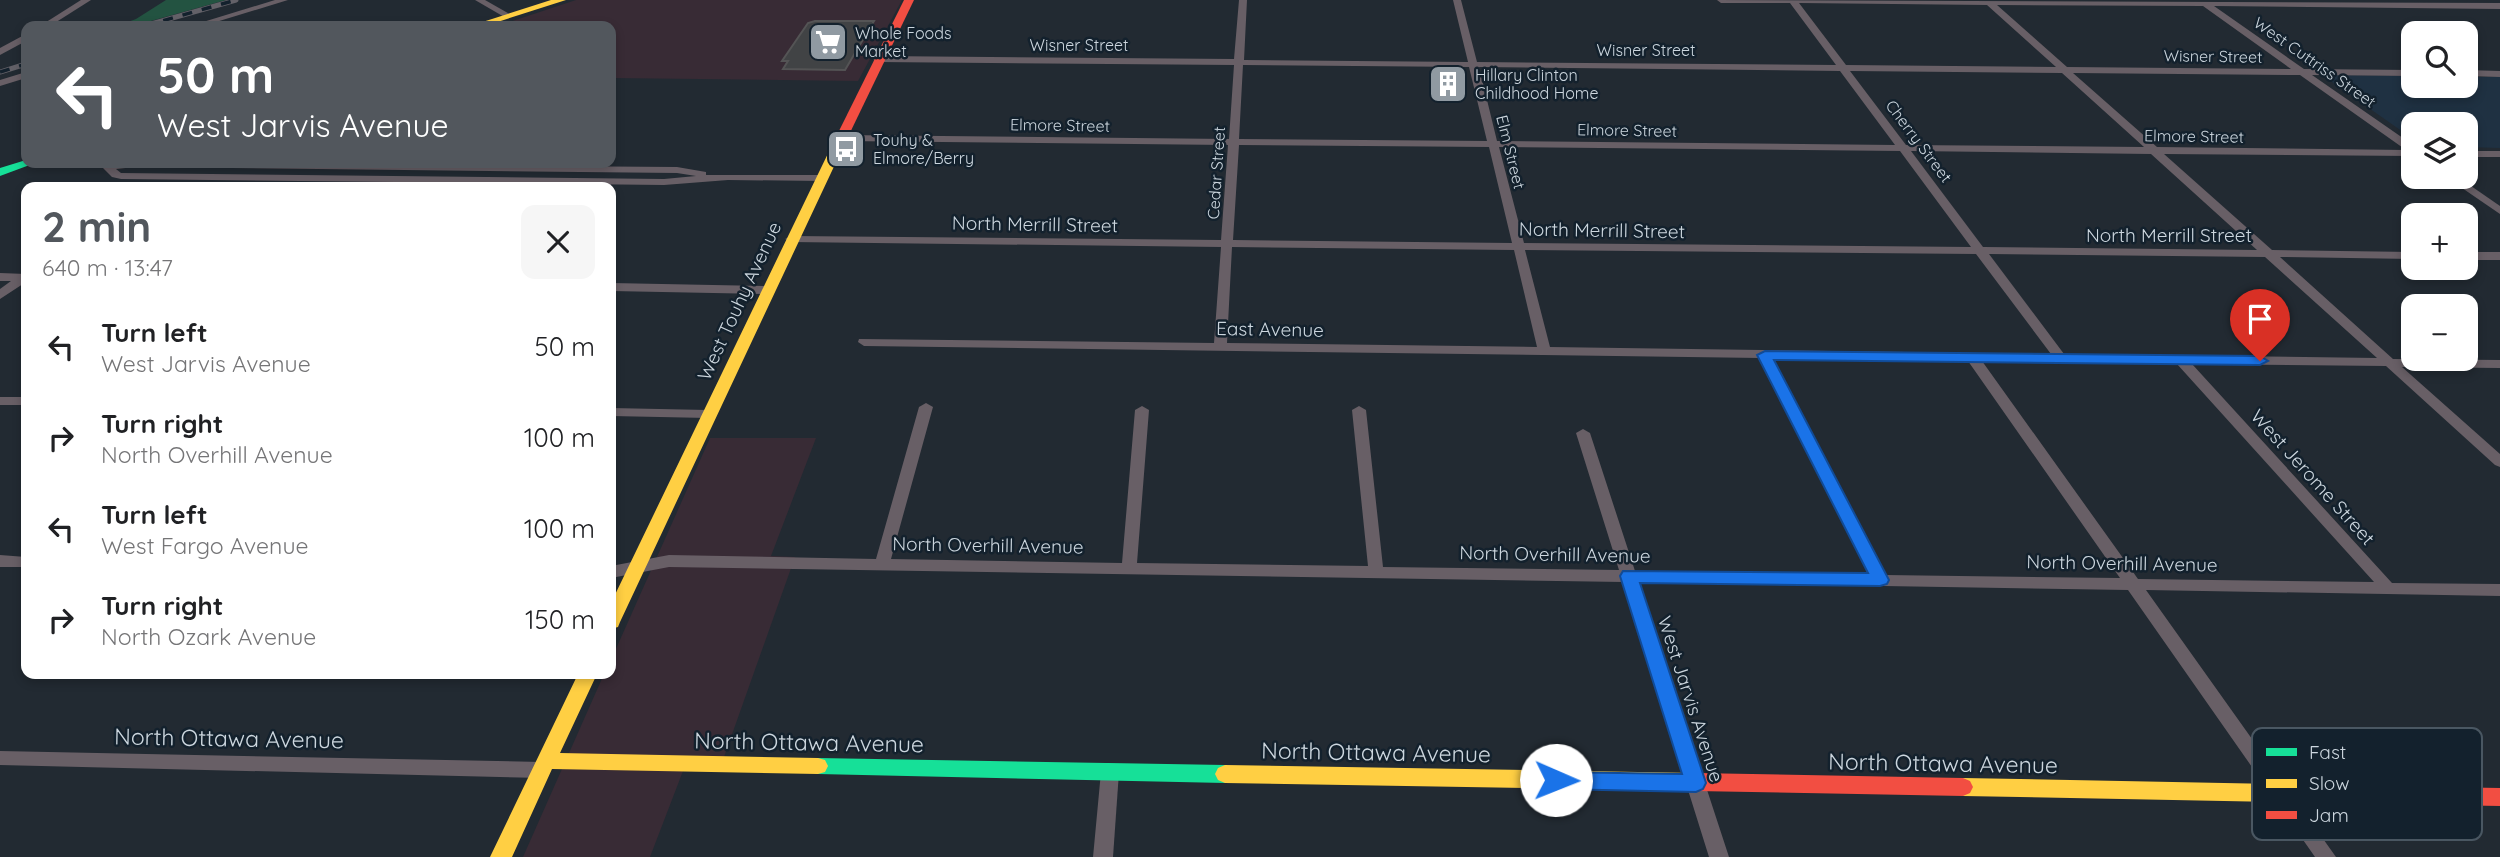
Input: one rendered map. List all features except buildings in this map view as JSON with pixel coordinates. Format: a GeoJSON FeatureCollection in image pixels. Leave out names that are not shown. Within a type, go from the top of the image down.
{"type":"FeatureCollection","features":[{"type":"Feature","properties":{"kind":"main road"},"geometry":{"type":"LineString","coordinates":[[492,21],[561,0]]}},
{"type":"Feature","properties":{"kind":"main road","name":"West Touhy Avenue"},"geometry":{"type":"LineString","coordinates":[[616,611],[791,239],[909,0]]}},
{"type":"Feature","properties":{"kind":"main road"},"geometry":{"type":"LineString","coordinates":[[0,172],[21,165]]}},
{"type":"Feature","properties":{"kind":"main road"},"geometry":{"type":"LineString","coordinates":[[500,857],[585,679]]}},
{"type":"Feature","properties":{"kind":"main road","name":"North Ottawa Avenue"},"geometry":{"type":"LineString","coordinates":[[544,766],[1110,772],[2252,793]]}},
{"type":"Feature","properties":{"kind":"main road","name":"North Ottawa Avenue"},"geometry":{"type":"LineString","coordinates":[[2482,797],[2500,797]]}},
{"type":"Feature","properties":{"kind":"street"},"geometry":{"type":"LineString","coordinates":[[52,21],[88,0]]}},
{"type":"Feature","properties":{"kind":"street"},"geometry":{"type":"LineString","coordinates":[[211,21],[284,0]]}},
{"type":"Feature","properties":{"kind":"street"},"geometry":{"type":"LineString","coordinates":[[479,0],[509,16]]}},
{"type":"Feature","properties":{"kind":"street","name":"Cedar Street"},"geometry":{"type":"LineString","coordinates":[[1220,347],[1243,0]]}},
{"type":"Feature","properties":{"kind":"street","name":"Elm Street"},"geometry":{"type":"LineString","coordinates":[[1457,0],[1545,352]]}},
{"type":"Feature","properties":{"kind":"street"},"geometry":{"type":"LineString","coordinates":[[1721,0],[2500,6]]}},
{"type":"Feature","properties":{"kind":"street","name":"Cherry Street"},"geometry":{"type":"LineString","coordinates":[[1792,0],[2061,359]]}},
{"type":"Feature","properties":{"kind":"street"},"geometry":{"type":"LineString","coordinates":[[1989,1],[2500,462]]}},
{"type":"Feature","properties":{"kind":"street","name":"West Cuttriss Street"},"geometry":{"type":"LineString","coordinates":[[2203,2],[2401,143]]}},
{"type":"Feature","properties":{"kind":"street"},"geometry":{"type":"LineString","coordinates":[[0,52],[21,40]]}},
{"type":"Feature","properties":{"kind":"street","name":"Wisner Street"},"geometry":{"type":"LineString","coordinates":[[878,59],[2401,73]]}},
{"type":"Feature","properties":{"kind":"street"},"geometry":{"type":"LineString","coordinates":[[2478,73],[2500,74]]}},
{"type":"Feature","properties":{"kind":"street"},"geometry":{"type":"LineString","coordinates":[[0,83],[21,77]]}},
{"type":"Feature","properties":{"kind":"street","name":"Elmore Street"},"geometry":{"type":"LineString","coordinates":[[840,138],[2401,152]]}},
{"type":"Feature","properties":{"kind":"street"},"geometry":{"type":"LineString","coordinates":[[2478,154],[2500,154]]}},
{"type":"Feature","properties":{"kind":"street"},"geometry":{"type":"LineString","coordinates":[[108,168],[121,176],[664,182],[728,177],[821,178]]}},
{"type":"Feature","properties":{"kind":"street"},"geometry":{"type":"LineString","coordinates":[[2468,189],[2500,211]]}},
{"type":"Feature","properties":{"kind":"street","name":"North Merrill Street"},"geometry":{"type":"LineString","coordinates":[[791,239],[2401,255]]}},
{"type":"Feature","properties":{"kind":"street"},"geometry":{"type":"LineString","coordinates":[[2478,256],[2500,256]]}},
{"type":"Feature","properties":{"kind":"street"},"geometry":{"type":"LineString","coordinates":[[0,277],[21,278]]}},
{"type":"Feature","properties":{"kind":"street"},"geometry":{"type":"LineString","coordinates":[[0,295],[21,281]]}},
{"type":"Feature","properties":{"kind":"street"},"geometry":{"type":"LineString","coordinates":[[616,287],[767,290]]}},
{"type":"Feature","properties":{"kind":"street","name":"East Avenue"},"geometry":{"type":"LineString","coordinates":[[864,342],[2389,362]]}},
{"type":"Feature","properties":{"kind":"street"},"geometry":{"type":"LineString","coordinates":[[1765,355],[1880,580]]}},
{"type":"Feature","properties":{"kind":"street"},"geometry":{"type":"LineString","coordinates":[[1973,358],[2252,752]]}},
{"type":"Feature","properties":{"kind":"street","name":"West Jerome Street"},"geometry":{"type":"LineString","coordinates":[[2181,360],[2388,588]]}},
{"type":"Feature","properties":{"kind":"street"},"geometry":{"type":"LineString","coordinates":[[2389,362],[2500,364]]}},
{"type":"Feature","properties":{"kind":"street"},"geometry":{"type":"LineString","coordinates":[[0,401],[21,401]]}},
{"type":"Feature","properties":{"kind":"street"},"geometry":{"type":"LineString","coordinates":[[882,564],[926,407]]}},
{"type":"Feature","properties":{"kind":"street"},"geometry":{"type":"LineString","coordinates":[[1129,568],[1142,410]]}},
{"type":"Feature","properties":{"kind":"street"},"geometry":{"type":"LineString","coordinates":[[1359,410],[1376,572]]}},
{"type":"Feature","properties":{"kind":"street"},"geometry":{"type":"LineString","coordinates":[[616,412],[708,414]]}},
{"type":"Feature","properties":{"kind":"street","name":"West Jarvis Avenue"},"geometry":{"type":"LineString","coordinates":[[1583,433],[1719,857]]}},
{"type":"Feature","properties":{"kind":"street"},"geometry":{"type":"LineString","coordinates":[[0,561],[21,562]]}},
{"type":"Feature","properties":{"kind":"street","name":"North Overhill Avenue"},"geometry":{"type":"LineString","coordinates":[[616,571],[669,561],[2500,590]]}},
{"type":"Feature","properties":{"kind":"street","name":"North Ottawa Avenue"},"geometry":{"type":"LineString","coordinates":[[0,758],[544,766]]}},
{"type":"Feature","properties":{"kind":"street"},"geometry":{"type":"LineString","coordinates":[[1103,857],[1110,772]]}},
{"type":"Feature","properties":{"kind":"street"},"geometry":{"type":"LineString","coordinates":[[2314,840],[2326,857]]}},
{"type":"Feature","properties":{"kind":"shaded area"},"geometry":{"type":"Polygon","coordinates":[[[576,0],[902,0],[858,81],[616,78],[616,21],[512,21],[576,0]]]}},
{"type":"Feature","properties":{"kind":"shaded area"},"geometry":{"type":"Polygon","coordinates":[[[2322,75],[2401,76],[2401,98],[2478,98],[2478,77],[2500,77],[2500,148],[2478,147],[2478,112],[2401,112],[2401,131],[2322,75]]]}},
{"type":"Feature","properties":{"kind":"shaded area"},"geometry":{"type":"Polygon","coordinates":[[[710,438],[816,438],[771,556],[795,557],[719,771],[683,771],[650,857],[523,857],[602,679],[616,679],[616,649],[710,438]]]}},
{"type":"Feature","properties":{"kind":"green space"},"geometry":{"type":"Polygon","coordinates":[[[166,0],[226,0],[151,21],[131,21],[166,0]]]}},
{"type":"Feature","properties":{"kind":"railway"},"geometry":{"type":"LineString","coordinates":[[162,21],[236,0]]}},
{"type":"Feature","properties":{"kind":"railway"},"geometry":{"type":"LineString","coordinates":[[0,72],[21,66]]}},
{"type":"Feature","properties":{"kind":"traffic: fast"},"geometry":{"type":"LineString","coordinates":[[0,172],[21,165]]}},
{"type":"Feature","properties":{"kind":"traffic: fast"},"geometry":{"type":"LineString","coordinates":[[818,766],[1225,774]]}},
{"type":"Feature","properties":{"kind":"traffic: slow"},"geometry":{"type":"LineString","coordinates":[[492,21],[561,0]]}},
{"type":"Feature","properties":{"kind":"traffic: slow"},"geometry":{"type":"LineString","coordinates":[[616,611],[840,141]]}},
{"type":"Feature","properties":{"kind":"traffic: slow"},"geometry":{"type":"LineString","coordinates":[[501,857],[585,679]]}},
{"type":"Feature","properties":{"kind":"traffic: slow"},"geometry":{"type":"LineString","coordinates":[[545,761],[818,766]]}},
{"type":"Feature","properties":{"kind":"traffic: slow"},"geometry":{"type":"LineString","coordinates":[[1225,774],[1695,782]]}},
{"type":"Feature","properties":{"kind":"traffic: slow"},"geometry":{"type":"LineString","coordinates":[[1963,787],[2252,793]]}},
{"type":"Feature","properties":{"kind":"traffic: jam"},"geometry":{"type":"LineString","coordinates":[[840,141],[909,0]]}},
{"type":"Feature","properties":{"kind":"traffic: jam"},"geometry":{"type":"LineString","coordinates":[[1695,782],[1963,787]]}},
{"type":"Feature","properties":{"kind":"traffic: jam"},"geometry":{"type":"LineString","coordinates":[[2482,797],[2500,797]]}},
{"type":"Feature","properties":{"kind":"place","name":"Whole Foods Market"},"geometry":{"type":"Point","coordinates":[828,42]}},
{"type":"Feature","properties":{"kind":"place","name":"Hillary Clinton Childhood Home"},"geometry":{"type":"Point","coordinates":[1448,84]}},
{"type":"Feature","properties":{"kind":"place","name":"Touhy & Elmore/Berry"},"geometry":{"type":"Point","coordinates":[846,149]}},
{"type":"Feature","properties":{"kind":"route"},"geometry":{"type":"LineString","coordinates":[[1556,780],[1696,783],[1629,576],[1880,580],[1765,355],[2260,361]]}}]}
